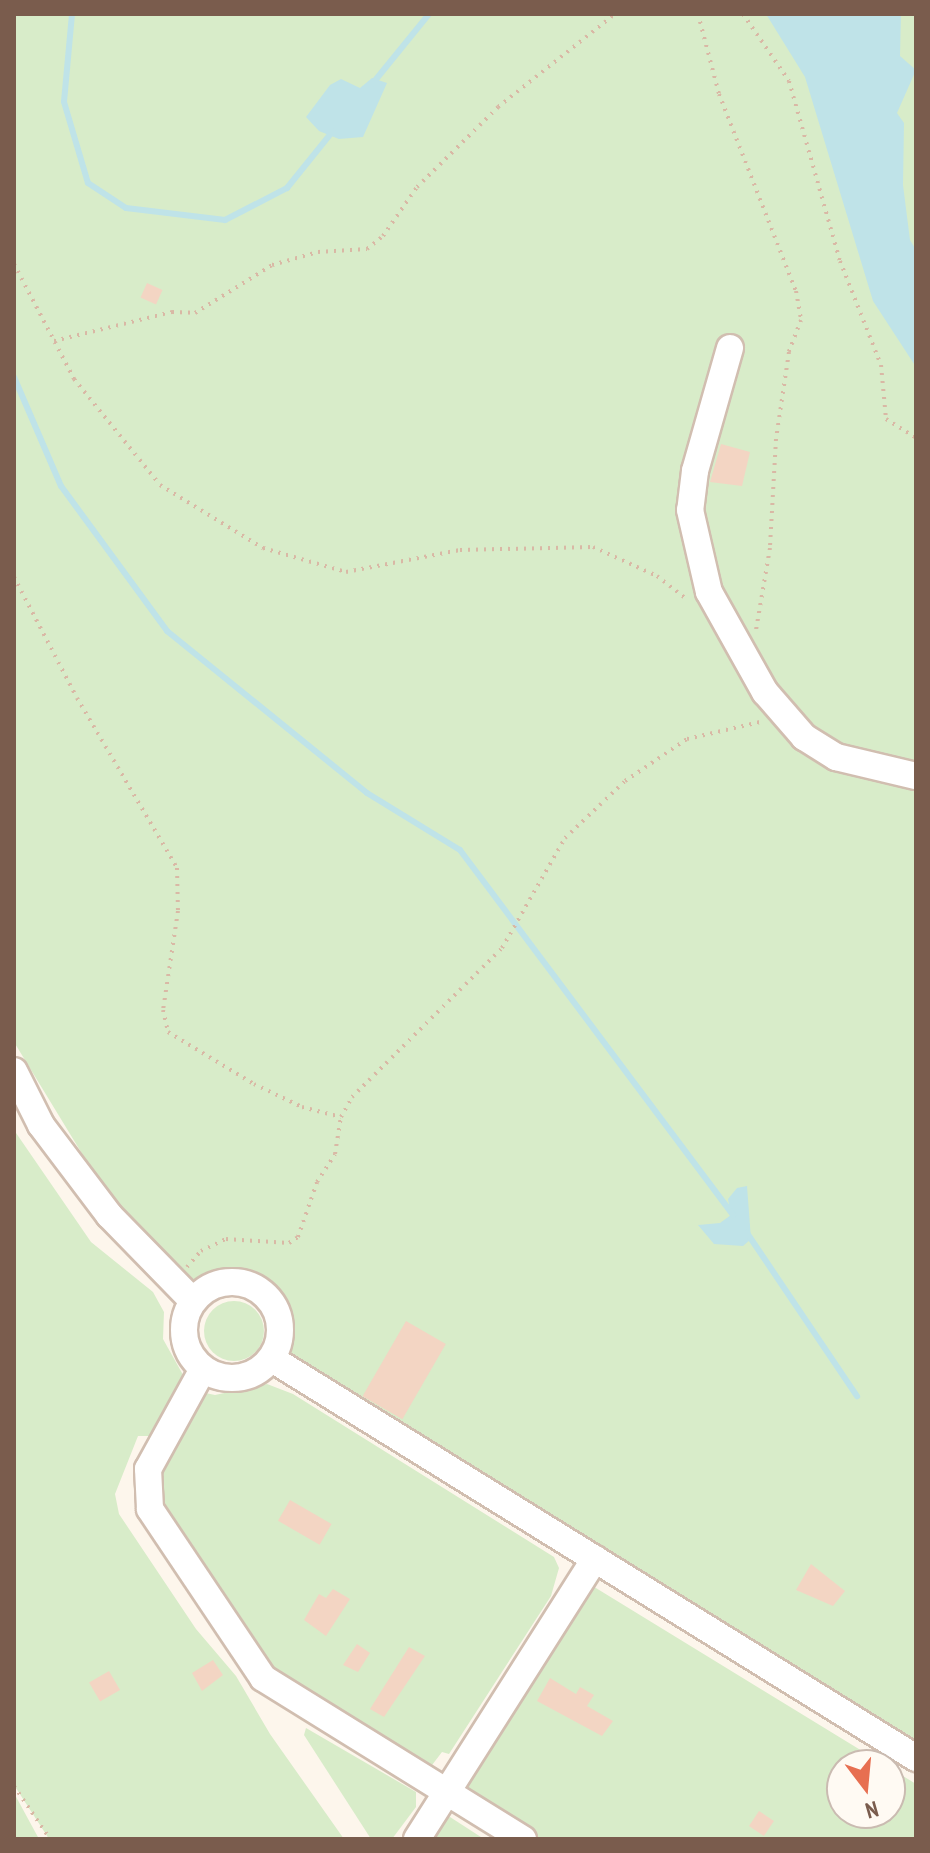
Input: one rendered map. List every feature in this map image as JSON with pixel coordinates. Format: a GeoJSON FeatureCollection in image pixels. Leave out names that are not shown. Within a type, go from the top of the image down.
{"type":"FeatureCollection","features":[{"type":"Feature","properties":{"kind":"street"},"geometry":{"type":"LineString","coordinates":[[730,348],[695,471],[690,510],[709,592],[753,672],[804,737],[836,757],[916,776]]}},
{"type":"Feature","properties":{"kind":"street"},"geometry":{"type":"LineString","coordinates":[[14,1071],[41,1125],[109,1215],[186,1293],[186,1344],[203,1369],[232,1378],[261,1369],[272,1359],[279,1345],[279,1315],[261,1291],[233,1281],[186,1293]]}},
{"type":"Feature","properties":{"kind":"street"},"geometry":{"type":"LineString","coordinates":[[272,1359],[916,1758]]}},
{"type":"Feature","properties":{"kind":"street"},"geometry":{"type":"LineString","coordinates":[[203,1369],[148,1469],[150,1509],[263,1678],[523,1839]]}},
{"type":"Feature","properties":{"kind":"street"},"geometry":{"type":"LineString","coordinates":[[417,1839],[595,1559]]}},
{"type":"Feature","properties":{"kind":"path"},"geometry":{"type":"LineString","coordinates":[[54,341],[172,312],[195,313],[272,265],[318,252],[367,249],[383,236],[417,187],[498,107],[615,14]]}},
{"type":"Feature","properties":{"kind":"path"},"geometry":{"type":"LineString","coordinates":[[698,14],[719,94],[796,291],[801,320],[789,352],[776,439],[770,548],[753,672]]}},
{"type":"Feature","properties":{"kind":"path"},"geometry":{"type":"LineString","coordinates":[[743,14],[789,81],[840,261],[874,339],[886,419],[916,438]]}},
{"type":"Feature","properties":{"kind":"path"},"geometry":{"type":"LineString","coordinates":[[14,264],[74,379],[160,485],[263,548],[346,572],[460,550],[593,547],[657,576],[700,610]]}},
{"type":"Feature","properties":{"kind":"path"},"geometry":{"type":"LineString","coordinates":[[14,577],[77,698],[177,868],[178,911],[163,1010],[168,1032],[266,1090],[302,1107],[341,1117]]}},
{"type":"Feature","properties":{"kind":"path"},"geometry":{"type":"LineString","coordinates":[[186,1293],[189,1262],[215,1242],[289,1243],[298,1237],[317,1182],[335,1154],[341,1117],[377,1070],[502,948],[547,865],[589,814],[687,739],[786,717]]}},
{"type":"Feature","properties":{"kind":"path"},"geometry":{"type":"LineString","coordinates":[[14,1786],[50,1839]]}},
{"type":"Feature","properties":{"kind":"green space"},"geometry":{"type":"Polygon","coordinates":[[[14,14],[916,14],[916,1758],[288,1356],[294,1332],[280,1291],[258,1276],[237,1271],[192,1281],[166,1262],[95,1175],[14,1042],[14,14]]]}},
{"type":"Feature","properties":{"kind":"green space"},"geometry":{"type":"Polygon","coordinates":[[[14,1130],[91,1242],[153,1292],[164,1312],[163,1339],[187,1382],[163,1410],[155,1436],[138,1436],[115,1494],[119,1514],[196,1629],[236,1676],[270,1734],[344,1839],[49,1839],[14,1785],[14,1130]]]}},
{"type":"Feature","properties":{"kind":"green space"},"geometry":{"type":"Polygon","coordinates":[[[234,1301],[246,1303],[255,1310],[262,1319],[262,1343],[255,1352],[246,1359],[234,1361],[222,1359],[213,1352],[206,1343],[204,1331],[206,1319],[213,1310],[222,1303],[234,1301]]]}},
{"type":"Feature","properties":{"kind":"green space"},"geometry":{"type":"Polygon","coordinates":[[[267,1384],[293,1394],[554,1557],[559,1568],[551,1596],[449,1754],[442,1752],[429,1769],[272,1673],[150,1509],[148,1469],[191,1390],[215,1395],[267,1384]]]}},
{"type":"Feature","properties":{"kind":"green space"},"geometry":{"type":"Polygon","coordinates":[[[591,1585],[859,1749],[826,1749],[826,1829],[906,1829],[906,1778],[916,1784],[916,1839],[541,1839],[465,1793],[464,1784],[591,1585]]]}},
{"type":"Feature","properties":{"kind":"green space"},"geometry":{"type":"Polygon","coordinates":[[[306,1728],[416,1792],[416,1807],[392,1839],[371,1839],[304,1735],[306,1728]]]}},
{"type":"Feature","properties":{"kind":"green space"},"geometry":{"type":"Polygon","coordinates":[[[14,1793],[39,1839],[14,1839],[14,1793]]]}},
{"type":"Feature","properties":{"kind":"green space"},"geometry":{"type":"Polygon","coordinates":[[[450,1817],[484,1839],[430,1839],[441,1820],[450,1817]]]}},
{"type":"Feature","properties":{"kind":"water"},"geometry":{"type":"Polygon","coordinates":[[[766,14],[901,14],[900,56],[916,70],[897,113],[904,123],[903,185],[910,240],[916,250],[916,367],[873,301],[805,77],[766,14]]]}},
{"type":"Feature","properties":{"kind":"water"},"geometry":{"type":"Polygon","coordinates":[[[372,78],[387,83],[363,137],[339,139],[319,131],[306,117],[330,85],[341,79],[360,88],[372,78]]]}},
{"type":"Feature","properties":{"kind":"water"},"geometry":{"type":"Polygon","coordinates":[[[747,1186],[751,1239],[743,1246],[714,1244],[698,1225],[720,1223],[731,1215],[728,1199],[737,1188],[747,1186]]]}},
{"type":"Feature","properties":{"kind":"building"},"geometry":{"type":"Polygon","coordinates":[[[147,283],[163,290],[156,305],[140,298],[147,283]]]}},
{"type":"Feature","properties":{"kind":"building"},"geometry":{"type":"Polygon","coordinates":[[[721,444],[750,452],[742,486],[710,482],[721,444]]]}},
{"type":"Feature","properties":{"kind":"building"},"geometry":{"type":"Polygon","coordinates":[[[406,1321],[446,1344],[402,1419],[362,1396],[406,1321]]]}},
{"type":"Feature","properties":{"kind":"building"},"geometry":{"type":"Polygon","coordinates":[[[290,1500],[332,1524],[320,1545],[278,1521],[290,1500]]]}},
{"type":"Feature","properties":{"kind":"building"},"geometry":{"type":"Polygon","coordinates":[[[811,1564],[845,1591],[833,1606],[796,1590],[811,1564]]]}},
{"type":"Feature","properties":{"kind":"building"},"geometry":{"type":"Polygon","coordinates":[[[333,1589],[350,1599],[326,1636],[304,1620],[319,1594],[326,1598],[333,1589]]]}},
{"type":"Feature","properties":{"kind":"building"},"geometry":{"type":"Polygon","coordinates":[[[357,1644],[370,1653],[358,1672],[343,1665],[357,1644]]]}},
{"type":"Feature","properties":{"kind":"building"},"geometry":{"type":"Polygon","coordinates":[[[409,1647],[425,1656],[384,1717],[370,1709],[409,1647]]]}},
{"type":"Feature","properties":{"kind":"building"},"geometry":{"type":"Polygon","coordinates":[[[213,1660],[223,1675],[202,1691],[192,1673],[213,1660]]]}},
{"type":"Feature","properties":{"kind":"building"},"geometry":{"type":"Polygon","coordinates":[[[109,1671],[120,1690],[100,1702],[89,1682],[109,1671]]]}},
{"type":"Feature","properties":{"kind":"building"},"geometry":{"type":"Polygon","coordinates":[[[550,1678],[576,1694],[580,1687],[594,1695],[587,1706],[613,1721],[602,1736],[537,1701],[550,1678]]]}},
{"type":"Feature","properties":{"kind":"building"},"geometry":{"type":"Polygon","coordinates":[[[759,1811],[774,1821],[764,1836],[749,1826],[759,1811]]]}},
{"type":"Feature","properties":{"kind":"waterway"},"geometry":{"type":"LineString","coordinates":[[72,14],[64,102],[88,183],[126,208],[225,220],[287,188],[333,131]]}},
{"type":"Feature","properties":{"kind":"waterway"},"geometry":{"type":"LineString","coordinates":[[373,83],[429,14]]}},
{"type":"Feature","properties":{"kind":"waterway"},"geometry":{"type":"LineString","coordinates":[[14,377],[61,486],[167,631],[367,793],[460,850],[733,1215]]}},
{"type":"Feature","properties":{"kind":"waterway"},"geometry":{"type":"LineString","coordinates":[[747,1233],[857,1396]]}}]}
